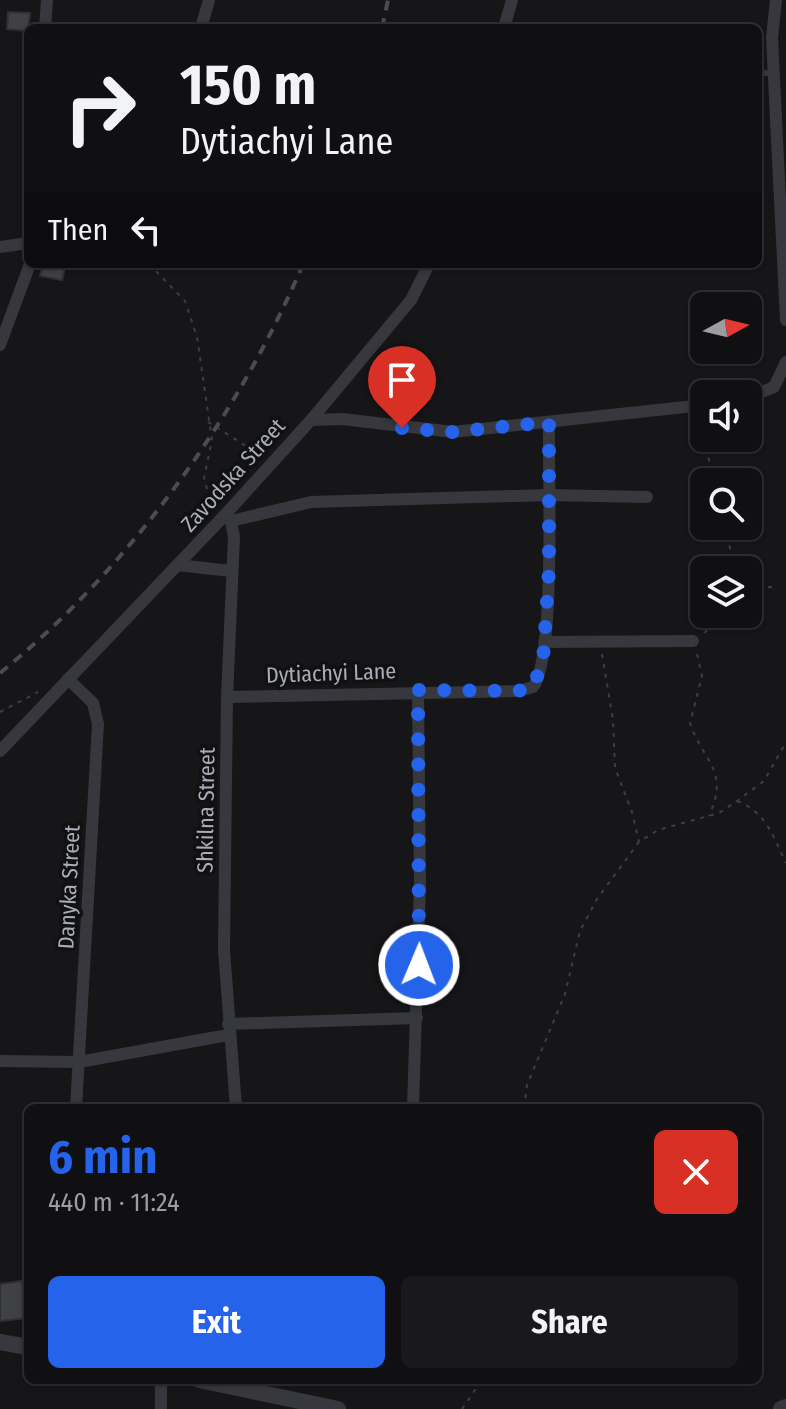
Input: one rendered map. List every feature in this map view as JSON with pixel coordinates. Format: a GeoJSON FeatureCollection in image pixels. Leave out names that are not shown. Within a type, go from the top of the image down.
{"type":"FeatureCollection","features":[{"type":"Feature","properties":{"kind":"street"},"geometry":{"type":"LineString","coordinates":[[45,24],[47,0]]}},
{"type":"Feature","properties":{"kind":"street"},"geometry":{"type":"LineString","coordinates":[[202,24],[209,0]]}},
{"type":"Feature","properties":{"kind":"street"},"geometry":{"type":"LineString","coordinates":[[505,24],[512,0]]}},
{"type":"Feature","properties":{"kind":"street"},"geometry":{"type":"LineString","coordinates":[[776,0],[774,73],[786,320]]}},
{"type":"Feature","properties":{"kind":"street"},"geometry":{"type":"LineString","coordinates":[[0,247],[24,244]]}},
{"type":"Feature","properties":{"kind":"street"},"geometry":{"type":"LineString","coordinates":[[0,345],[29,268]]}},
{"type":"Feature","properties":{"kind":"street"},"geometry":{"type":"LineString","coordinates":[[311,420],[411,300],[427,268]]}},
{"type":"Feature","properties":{"kind":"street"},"geometry":{"type":"LineString","coordinates":[[762,392],[774,387],[786,362]]}},
{"type":"Feature","properties":{"kind":"street","name":"Zavodska Street"},"geometry":{"type":"LineString","coordinates":[[0,751],[177,565],[224,520],[271,462],[311,420],[342,419],[453,432],[688,406]]}},
{"type":"Feature","properties":{"kind":"street"},"geometry":{"type":"LineString","coordinates":[[549,422],[549,571],[544,642],[693,641]]}},
{"type":"Feature","properties":{"kind":"street"},"geometry":{"type":"LineString","coordinates":[[224,520],[311,502],[548,495],[647,497]]}},
{"type":"Feature","properties":{"kind":"street","name":"Shkilna Street"},"geometry":{"type":"LineString","coordinates":[[224,520],[234,537],[227,697],[224,950],[236,1104]]}},
{"type":"Feature","properties":{"kind":"street"},"geometry":{"type":"LineString","coordinates":[[177,565],[231,571]]}},
{"type":"Feature","properties":{"kind":"street","name":"Dytiachyi Lane"},"geometry":{"type":"LineString","coordinates":[[227,697],[418,690],[525,690],[533,687],[542,672],[544,642]]}},
{"type":"Feature","properties":{"kind":"street","name":"Danyka Street"},"geometry":{"type":"LineString","coordinates":[[68,679],[93,703],[98,724],[76,1104]]}},
{"type":"Feature","properties":{"kind":"street"},"geometry":{"type":"LineString","coordinates":[[413,1104],[417,1018],[418,690]]}},
{"type":"Feature","properties":{"kind":"street"},"geometry":{"type":"LineString","coordinates":[[0,1061],[79,1062],[228,1030],[417,1018]]}},
{"type":"Feature","properties":{"kind":"street"},"geometry":{"type":"LineString","coordinates":[[0,1342],[24,1346]]}},
{"type":"Feature","properties":{"kind":"street"},"geometry":{"type":"LineString","coordinates":[[161,1384],[161,1409]]}},
{"type":"Feature","properties":{"kind":"street"},"geometry":{"type":"LineString","coordinates":[[252,1385],[338,1409]]}},
{"type":"Feature","properties":{"kind":"lane"},"geometry":{"type":"LineString","coordinates":[[762,73],[774,73]]}},
{"type":"Feature","properties":{"kind":"path"},"geometry":{"type":"LineString","coordinates":[[153,268],[185,301],[197,337],[212,440],[204,464],[204,478],[224,520]]}},
{"type":"Feature","properties":{"kind":"path"},"geometry":{"type":"LineString","coordinates":[[688,406],[690,410]]}},
{"type":"Feature","properties":{"kind":"path"},"geometry":{"type":"LineString","coordinates":[[207,421],[271,462]]}},
{"type":"Feature","properties":{"kind":"path"},"geometry":{"type":"LineString","coordinates":[[762,587],[774,587]]}},
{"type":"Feature","properties":{"kind":"path"},"geometry":{"type":"LineString","coordinates":[[709,816],[718,793],[718,779],[690,723],[702,676],[693,641],[710,628]]}},
{"type":"Feature","properties":{"kind":"path"},"geometry":{"type":"LineString","coordinates":[[599,642],[613,720],[615,768],[632,812],[639,842]]}},
{"type":"Feature","properties":{"kind":"path"},"geometry":{"type":"LineString","coordinates":[[0,712],[40,692]]}},
{"type":"Feature","properties":{"kind":"path"},"geometry":{"type":"LineString","coordinates":[[525,1104],[527,1085],[565,994],[580,931],[597,899],[639,842],[658,830],[709,816],[737,801],[764,781],[786,742]]}},
{"type":"Feature","properties":{"kind":"path"},"geometry":{"type":"LineString","coordinates":[[737,801],[751,806],[765,819],[786,863]]}},
{"type":"Feature","properties":{"kind":"path"},"geometry":{"type":"LineString","coordinates":[[462,1409],[479,1384]]}},
{"type":"Feature","properties":{"kind":"building"},"geometry":{"type":"Polygon","coordinates":[[[8,12],[30,13],[24,31],[7,29],[8,12]]]}},
{"type":"Feature","properties":{"kind":"building"},"geometry":{"type":"Polygon","coordinates":[[[42,268],[65,268],[62,280],[40,276],[42,268]]]}},
{"type":"Feature","properties":{"kind":"building"},"geometry":{"type":"Polygon","coordinates":[[[22,1281],[24,1318],[0,1321],[0,1284],[22,1281]]]}},
{"type":"Feature","properties":{"kind":"railway"},"geometry":{"type":"LineString","coordinates":[[383,24],[388,0]]}},
{"type":"Feature","properties":{"kind":"railway"},"geometry":{"type":"LineString","coordinates":[[0,673],[92,587],[176,486],[247,377],[301,268]]}},
{"type":"Feature","properties":{"kind":"route"},"geometry":{"type":"LineString","coordinates":[[402,428],[453,432],[549,422],[549,571],[542,672],[533,687],[525,690],[418,690],[419,965]]}}]}
